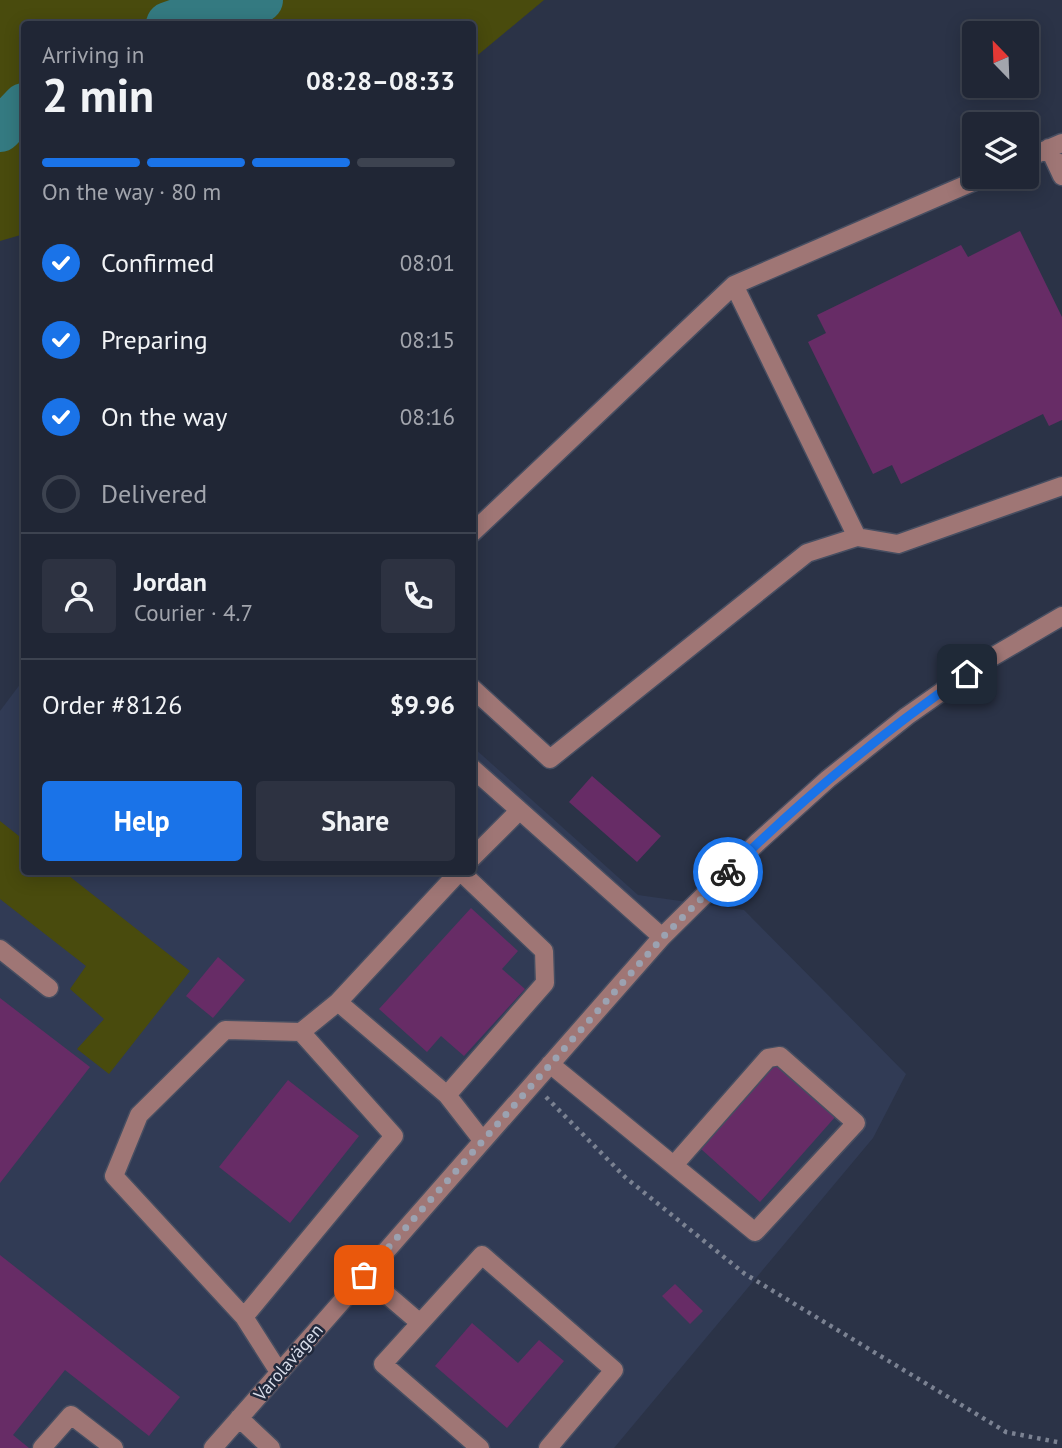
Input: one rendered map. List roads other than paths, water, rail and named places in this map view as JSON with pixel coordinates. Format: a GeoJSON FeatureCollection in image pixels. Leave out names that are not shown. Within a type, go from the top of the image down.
{"type":"FeatureCollection","features":[{"type":"Feature","properties":{"kind":"street"},"geometry":{"type":"LineString","coordinates":[[1039,153],[1056,145],[1062,176]]}},
{"type":"Feature","properties":{"kind":"street"},"geometry":{"type":"LineString","coordinates":[[476,529],[734,285],[962,187]]}},
{"type":"Feature","properties":{"kind":"street"},"geometry":{"type":"LineString","coordinates":[[734,285],[857,537]]}},
{"type":"Feature","properties":{"kind":"street"},"geometry":{"type":"LineString","coordinates":[[476,692],[551,760],[807,553],[857,537],[898,544],[1062,486]]}},
{"type":"Feature","properties":{"kind":"street","name":"Varolavägen"},"geometry":{"type":"LineString","coordinates":[[213,1448],[663,937],[768,833],[828,779],[907,716],[987,660],[1062,616]]}},
{"type":"Feature","properties":{"kind":"street"},"geometry":{"type":"LineString","coordinates":[[476,772],[663,937]]}},
{"type":"Feature","properties":{"kind":"street"},"geometry":{"type":"LineString","coordinates":[[476,854],[519,811]]}},
{"type":"Feature","properties":{"kind":"street"},"geometry":{"type":"LineString","coordinates":[[279,1372],[244,1317],[114,1176],[139,1115],[225,1030],[301,1032],[338,1002],[457,875]]}},
{"type":"Feature","properties":{"kind":"street"},"geometry":{"type":"LineString","coordinates":[[447,1095],[545,983],[544,951],[463,875]]}},
{"type":"Feature","properties":{"kind":"street"},"geometry":{"type":"LineString","coordinates":[[0,949],[49,988]]}},
{"type":"Feature","properties":{"kind":"street"},"geometry":{"type":"LineString","coordinates":[[338,1002],[447,1095],[482,1140]]}},
{"type":"Feature","properties":{"kind":"street"},"geometry":{"type":"LineString","coordinates":[[244,1317],[394,1136],[301,1032]]}},
{"type":"Feature","properties":{"kind":"street"},"geometry":{"type":"LineString","coordinates":[[550,1064],[755,1232],[856,1123],[779,1056],[768,1058],[674,1165]]}},
{"type":"Feature","properties":{"kind":"street"},"geometry":{"type":"LineString","coordinates":[[480,1448],[383,1364],[482,1255],[614,1370],[548,1448]]}},
{"type":"Feature","properties":{"kind":"street"},"geometry":{"type":"LineString","coordinates":[[364,1275],[420,1323]]}},
{"type":"Feature","properties":{"kind":"street"},"geometry":{"type":"LineString","coordinates":[[42,1448],[71,1415],[114,1448]]}},
{"type":"Feature","properties":{"kind":"street"},"geometry":{"type":"LineString","coordinates":[[239,1418],[271,1448]]}},
{"type":"Feature","properties":{"kind":"waterway"},"geometry":{"type":"LineString","coordinates":[[176,21],[220,5],[261,0]]}},
{"type":"Feature","properties":{"kind":"waterway"},"geometry":{"type":"LineString","coordinates":[[0,130],[21,108]]}}]}
